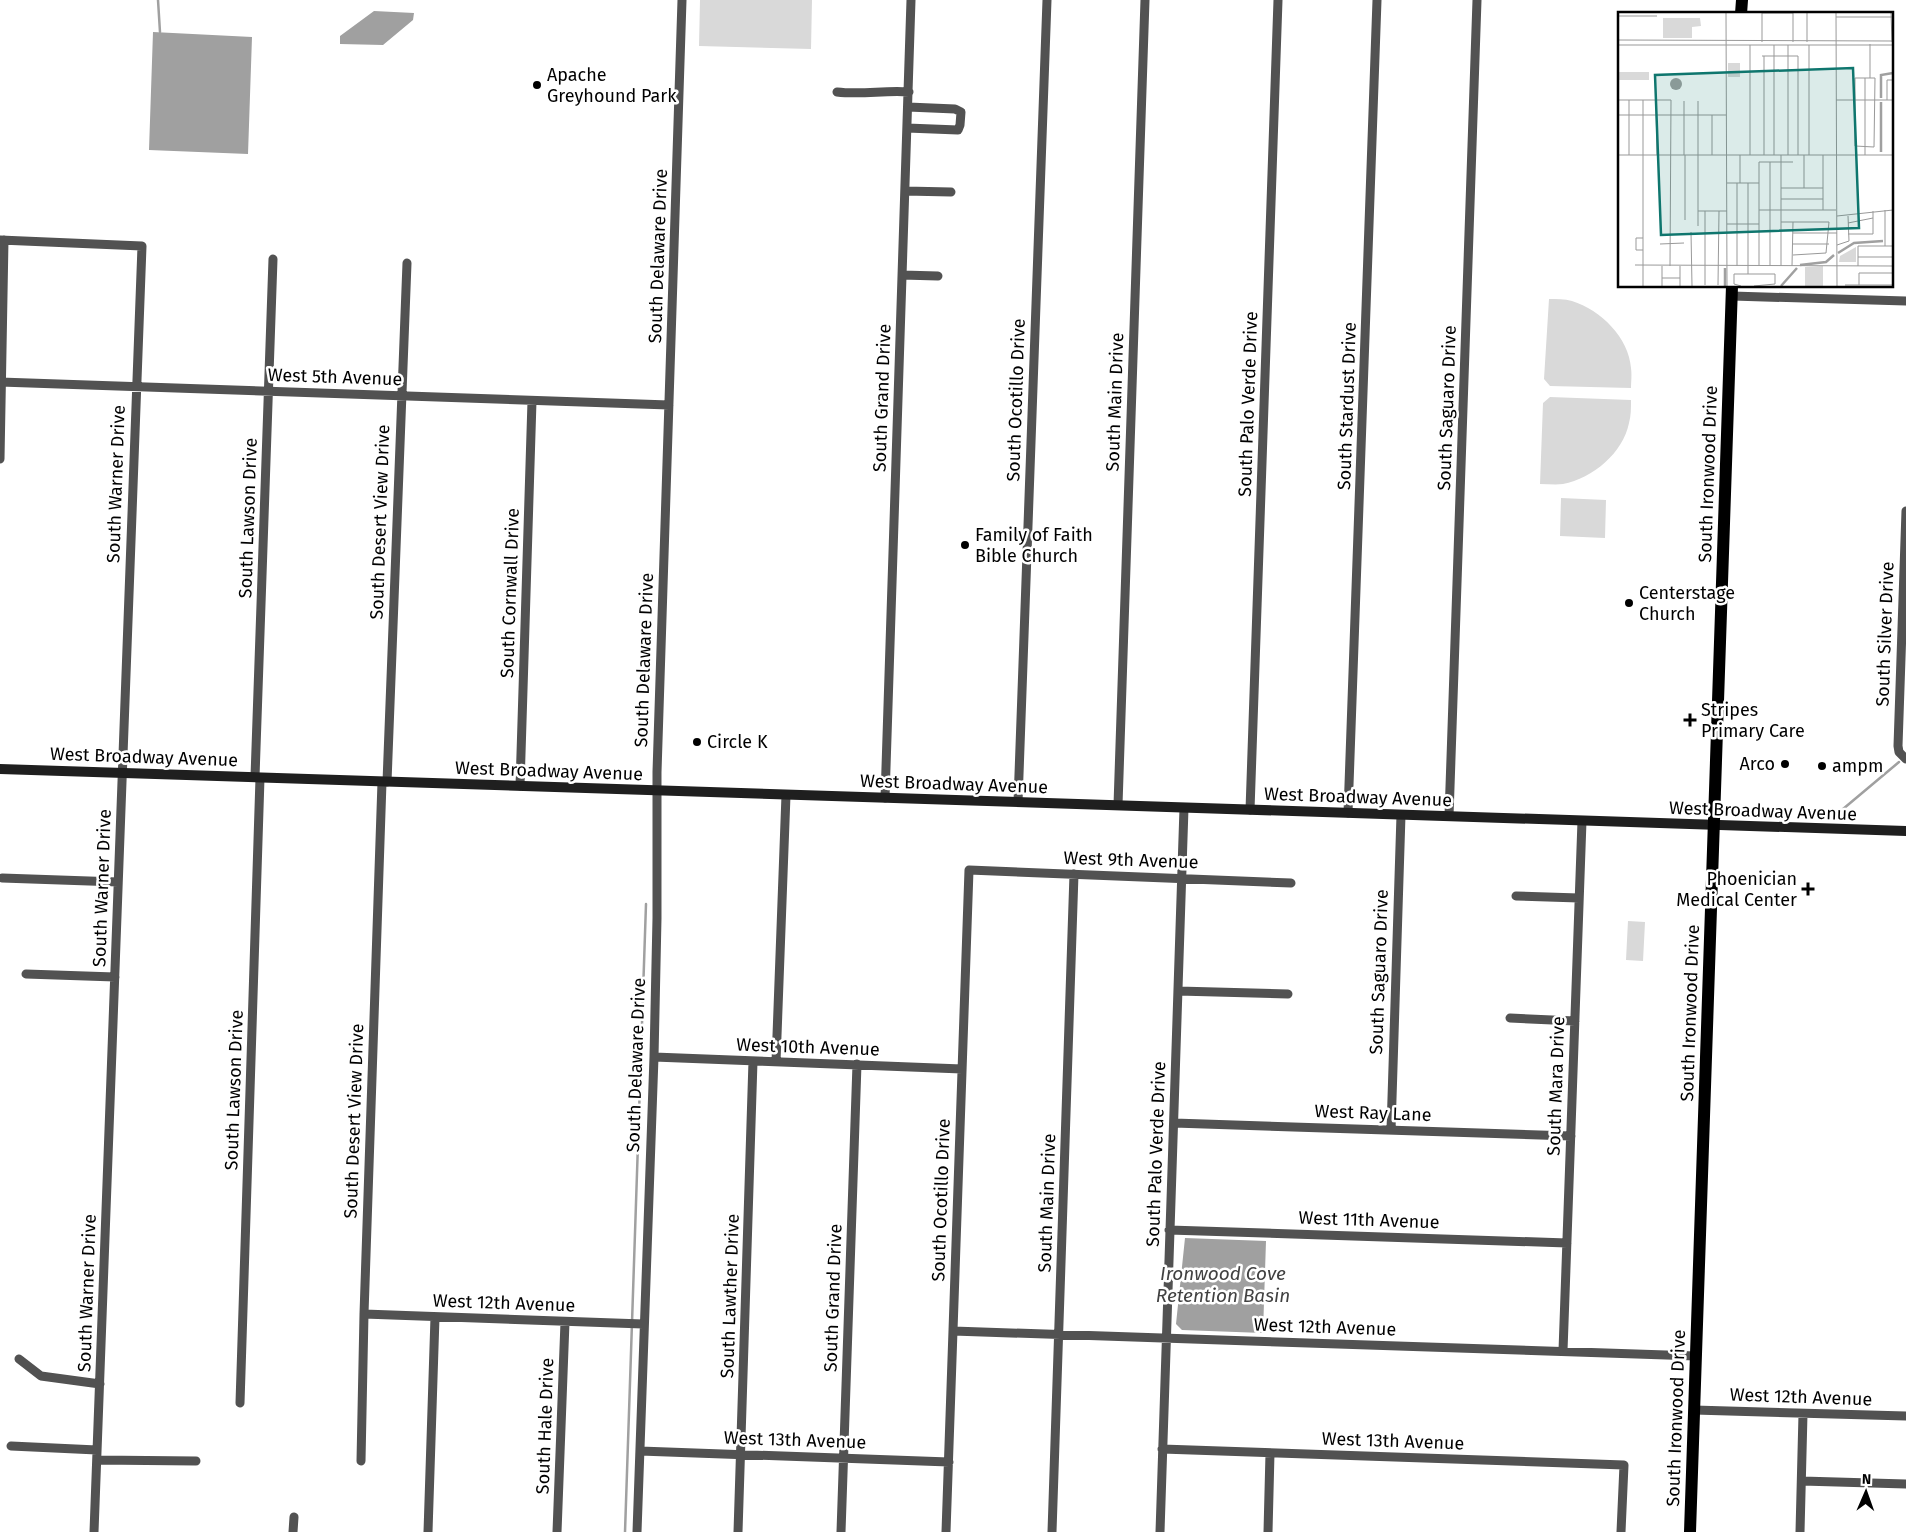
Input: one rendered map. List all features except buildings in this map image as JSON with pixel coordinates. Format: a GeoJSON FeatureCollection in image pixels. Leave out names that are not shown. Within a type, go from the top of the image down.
{"type":"FeatureCollection","features":[{"type":"Feature","properties":{"kind":"main road","name":"South Ironwood Drive"},"geometry":{"type":"LineString","coordinates":[[1690,1532],[1732,291]]}},
{"type":"Feature","properties":{"kind":"main road","name":"West Broadway Avenue"},"geometry":{"type":"LineString","coordinates":[[0,769],[1906,831]]}},
{"type":"Feature","properties":{"kind":"street","name":"South Delaware Drive"},"geometry":{"type":"LineString","coordinates":[[637,1532],[640,1451],[635,1324],[654,1057],[657,918],[656,790],[682,0]]}},
{"type":"Feature","properties":{"kind":"street","name":"South Grand Drive"},"geometry":{"type":"LineString","coordinates":[[884,798],[911,0]]}},
{"type":"Feature","properties":{"kind":"street","name":"South Ocotillo Drive"},"geometry":{"type":"LineString","coordinates":[[1018,802],[1047,0]]}},
{"type":"Feature","properties":{"kind":"street","name":"South Main Drive"},"geometry":{"type":"LineString","coordinates":[[1118,806],[1145,0]]}},
{"type":"Feature","properties":{"kind":"street","name":"South Palo Verde Drive"},"geometry":{"type":"LineString","coordinates":[[1250,810],[1278,0]]}},
{"type":"Feature","properties":{"kind":"street","name":"South Stardust Drive"},"geometry":{"type":"LineString","coordinates":[[1348,813],[1377,0]]}},
{"type":"Feature","properties":{"kind":"street","name":"South Saguaro Drive"},"geometry":{"type":"LineString","coordinates":[[1449,816],[1477,0]]}},
{"type":"Feature","properties":{"kind":"street"},"geometry":{"type":"LineString","coordinates":[[838,92],[851,94],[890,91],[909,92]]}},
{"type":"Feature","properties":{"kind":"street"},"geometry":{"type":"LineString","coordinates":[[907,128],[958,130],[961,112],[955,109],[908,107]]}},
{"type":"Feature","properties":{"kind":"street"},"geometry":{"type":"LineString","coordinates":[[905,191],[951,192]]}},
{"type":"Feature","properties":{"kind":"street"},"geometry":{"type":"LineString","coordinates":[[0,459],[2,240]]}},
{"type":"Feature","properties":{"kind":"street","name":"South Warner Drive"},"geometry":{"type":"LineString","coordinates":[[2,240],[142,246],[135,386],[94,1532]]}},
{"type":"Feature","properties":{"kind":"street","name":"South Lawson Drive"},"geometry":{"type":"LineString","coordinates":[[240,1402],[273,259]]}},
{"type":"Feature","properties":{"kind":"street","name":"South Desert View Drive"},"geometry":{"type":"LineString","coordinates":[[361,1461],[364,1314],[384,782],[407,263]]}},
{"type":"Feature","properties":{"kind":"street"},"geometry":{"type":"LineString","coordinates":[[902,275],[938,276]]}},
{"type":"Feature","properties":{"kind":"street"},"geometry":{"type":"LineString","coordinates":[[1732,291],[1906,301]]}},
{"type":"Feature","properties":{"kind":"street","name":"West 5th Avenue"},"geometry":{"type":"LineString","coordinates":[[1,382],[670,406]]}},
{"type":"Feature","properties":{"kind":"street","name":"South Cornwall Drive"},"geometry":{"type":"LineString","coordinates":[[520,786],[532,400]]}},
{"type":"Feature","properties":{"kind":"street","name":"South Silver Drive"},"geometry":{"type":"LineString","coordinates":[[1904,758],[1898,746],[1906,511]]}},
{"type":"Feature","properties":{"kind":"street"},"geometry":{"type":"LineString","coordinates":[[776,1062],[786,795]]}},
{"type":"Feature","properties":{"kind":"street","name":"South Palo Verde Drive"},"geometry":{"type":"LineString","coordinates":[[1160,1532],[1184,808]]}},
{"type":"Feature","properties":{"kind":"street","name":"South Saguaro Drive"},"geometry":{"type":"LineString","coordinates":[[1391,1130],[1401,815]]}},
{"type":"Feature","properties":{"kind":"street","name":"South Mara Drive"},"geometry":{"type":"LineString","coordinates":[[1563,1351],[1582,821]]}},
{"type":"Feature","properties":{"kind":"street","name":"South Ocotillo Drive"},"geometry":{"type":"LineString","coordinates":[[946,1532],[969,870]]}},
{"type":"Feature","properties":{"kind":"street","name":"West 9th Avenue"},"geometry":{"type":"LineString","coordinates":[[969,870],[1291,883]]}},
{"type":"Feature","properties":{"kind":"street","name":"South Main Drive"},"geometry":{"type":"LineString","coordinates":[[1052,1532],[1074,874]]}},
{"type":"Feature","properties":{"kind":"street"},"geometry":{"type":"LineString","coordinates":[[2,878],[118,882]]}},
{"type":"Feature","properties":{"kind":"street"},"geometry":{"type":"LineString","coordinates":[[1516,896],[1579,898]]}},
{"type":"Feature","properties":{"kind":"street"},"geometry":{"type":"LineString","coordinates":[[26,974],[115,977]]}},
{"type":"Feature","properties":{"kind":"street"},"geometry":{"type":"LineString","coordinates":[[1178,991],[1288,994]]}},
{"type":"Feature","properties":{"kind":"street"},"geometry":{"type":"LineString","coordinates":[[1510,1018],[1575,1021]]}},
{"type":"Feature","properties":{"kind":"street","name":"West 10th Avenue"},"geometry":{"type":"LineString","coordinates":[[654,1057],[962,1069]]}},
{"type":"Feature","properties":{"kind":"street","name":"South Lawther Drive"},"geometry":{"type":"LineString","coordinates":[[738,1532],[753,1061]]}},
{"type":"Feature","properties":{"kind":"street","name":"South Grand Drive"},"geometry":{"type":"LineString","coordinates":[[841,1532],[857,1064]]}},
{"type":"Feature","properties":{"kind":"street","name":"West Ray Lane"},"geometry":{"type":"LineString","coordinates":[[1174,1123],[1571,1136]]}},
{"type":"Feature","properties":{"kind":"street","name":"West 11th Avenue"},"geometry":{"type":"LineString","coordinates":[[1169,1230],[1567,1243]]}},
{"type":"Feature","properties":{"kind":"street","name":"West 12th Avenue"},"geometry":{"type":"LineString","coordinates":[[364,1314],[635,1324]]}},
{"type":"Feature","properties":{"kind":"street"},"geometry":{"type":"LineString","coordinates":[[428,1532],[435,1317]]}},
{"type":"Feature","properties":{"kind":"street","name":"South Hale Drive"},"geometry":{"type":"LineString","coordinates":[[557,1532],[565,1322]]}},
{"type":"Feature","properties":{"kind":"street","name":"West 12th Avenue"},"geometry":{"type":"LineString","coordinates":[[953,1330],[1696,1356]]}},
{"type":"Feature","properties":{"kind":"street"},"geometry":{"type":"LineString","coordinates":[[19,1359],[41,1376],[100,1384]]}},
{"type":"Feature","properties":{"kind":"street","name":"West 12th Avenue"},"geometry":{"type":"LineString","coordinates":[[1694,1410],[1906,1416]]}},
{"type":"Feature","properties":{"kind":"street"},"geometry":{"type":"LineString","coordinates":[[1800,1532],[1803,1414]]}},
{"type":"Feature","properties":{"kind":"street"},"geometry":{"type":"LineString","coordinates":[[11,1446],[97,1455],[196,1461]]}},
{"type":"Feature","properties":{"kind":"street","name":"West 13th Avenue"},"geometry":{"type":"LineString","coordinates":[[1162,1449],[1624,1465],[1620,1532]]}},
{"type":"Feature","properties":{"kind":"street","name":"West 13th Avenue"},"geometry":{"type":"LineString","coordinates":[[640,1451],[948,1462]]}},
{"type":"Feature","properties":{"kind":"street"},"geometry":{"type":"LineString","coordinates":[[1268,1532],[1270,1453]]}},
{"type":"Feature","properties":{"kind":"street"},"geometry":{"type":"LineString","coordinates":[[1802,1480],[1906,1484]]}},
{"type":"Feature","properties":{"kind":"street"},"geometry":{"type":"LineString","coordinates":[[293,1532],[294,1517]]}},
{"type":"Feature","properties":{"kind":"shaded area"},"geometry":{"type":"Polygon","coordinates":[[[700,0],[812,0],[811,49],[699,46],[700,0]]]}},
{"type":"Feature","properties":{"kind":"shaded area"},"geometry":{"type":"Polygon","coordinates":[[[1549,299],[1569,300],[1583,305],[1603,318],[1612,327],[1625,346],[1629,357],[1631,388],[1550,386],[1544,379],[1549,299]]]}},
{"type":"Feature","properties":{"kind":"shaded area"},"geometry":{"type":"Polygon","coordinates":[[[1550,397],[1631,400],[1630,418],[1626,434],[1613,454],[1585,476],[1563,484],[1540,484],[1543,403],[1550,397]]]}},
{"type":"Feature","properties":{"kind":"shaded area"},"geometry":{"type":"Polygon","coordinates":[[[1561,498],[1606,500],[1605,538],[1560,536],[1561,498]]]}},
{"type":"Feature","properties":{"kind":"shaded area"},"geometry":{"type":"Polygon","coordinates":[[[1628,921],[1645,922],[1643,961],[1626,960],[1628,921]]]}},
{"type":"Feature","properties":{"kind":"water"},"geometry":{"type":"Polygon","coordinates":[[[374,11],[414,13],[413,20],[383,45],[340,44],[340,36],[374,11]]]}},
{"type":"Feature","properties":{"kind":"water"},"geometry":{"type":"Polygon","coordinates":[[[153,32],[252,37],[248,154],[149,150],[153,32]]]}},
{"type":"Feature","properties":{"kind":"water","name":"Ironwood Cove Retention Basin"},"geometry":{"type":"Polygon","coordinates":[[[1185,1238],[1266,1241],[1263,1333],[1182,1330],[1176,1324],[1185,1238]]]}},
{"type":"Feature","properties":{"kind":"waterway"},"geometry":{"type":"LineString","coordinates":[[158,0],[160,32]]}},
{"type":"Feature","properties":{"kind":"waterway"},"geometry":{"type":"LineString","coordinates":[[1843,809],[1899,762]]}},
{"type":"Feature","properties":{"kind":"waterway"},"geometry":{"type":"LineString","coordinates":[[625,1532],[646,904]]}},
{"type":"Feature","properties":{"kind":"place","name":"Apache Greyhound Park"},"geometry":{"type":"Point","coordinates":[537,85]}},
{"type":"Feature","properties":{"kind":"place","name":"Family of Faith Bible Church"},"geometry":{"type":"Point","coordinates":[965,545]}},
{"type":"Feature","properties":{"kind":"place","name":"Centerstage Church"},"geometry":{"type":"Point","coordinates":[1629,603]}},
{"type":"Feature","properties":{"kind":"place","name":"Stripes Primary Care"},"geometry":{"type":"Point","coordinates":[1690,720]}},
{"type":"Feature","properties":{"kind":"place","name":"Circle K"},"geometry":{"type":"Point","coordinates":[697,742]}},
{"type":"Feature","properties":{"kind":"place","name":"Arco"},"geometry":{"type":"Point","coordinates":[1785,764]}},
{"type":"Feature","properties":{"kind":"place","name":"ampm"},"geometry":{"type":"Point","coordinates":[1822,766]}},
{"type":"Feature","properties":{"kind":"place","name":"Phoenician Medical Center"},"geometry":{"type":"Point","coordinates":[1808,889]}}]}
